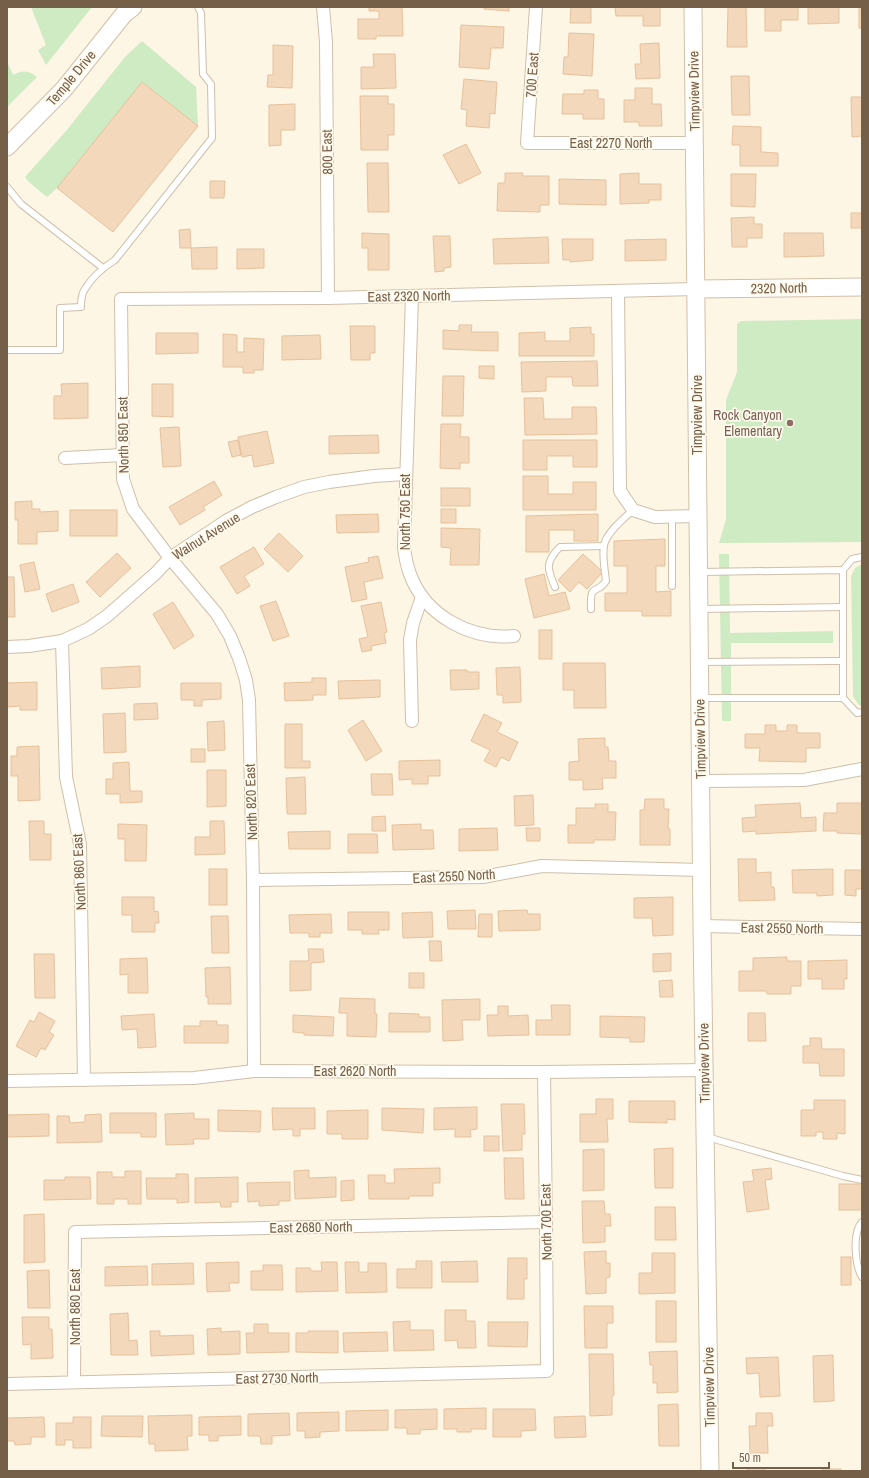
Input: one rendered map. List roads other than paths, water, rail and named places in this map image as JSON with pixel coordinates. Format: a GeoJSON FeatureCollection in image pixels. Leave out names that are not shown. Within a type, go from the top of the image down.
{"type":"FeatureCollection","features":[{"type":"Feature","properties":{"kind":"street","name":"Temple Drive"},"geometry":{"type":"LineString","coordinates":[[7,147],[64,89],[124,14],[133,7]]}},
{"type":"Feature","properties":{"kind":"street","name":"800 East"},"geometry":{"type":"LineString","coordinates":[[322,7],[326,42],[328,298]]}},
{"type":"Feature","properties":{"kind":"street","name":"700 East"},"geometry":{"type":"LineString","coordinates":[[527,143],[536,7]]}},
{"type":"Feature","properties":{"kind":"street","name":"Timpview Drive"},"geometry":{"type":"LineString","coordinates":[[693,7],[702,926],[710,1471]]}},
{"type":"Feature","properties":{"kind":"street","name":"East 2270 North"},"geometry":{"type":"LineString","coordinates":[[527,143],[695,143]]}},
{"type":"Feature","properties":{"kind":"street","name":"2320 North"},"geometry":{"type":"LineString","coordinates":[[696,289],[862,287]]}},
{"type":"Feature","properties":{"kind":"street","name":"East 2320 North"},"geometry":{"type":"LineString","coordinates":[[121,298],[328,298],[696,289]]}},
{"type":"Feature","properties":{"kind":"street"},"geometry":{"type":"LineString","coordinates":[[618,291],[620,491],[633,510],[655,517],[698,516]]}},
{"type":"Feature","properties":{"kind":"street","name":"North 750 East"},"geometry":{"type":"LineString","coordinates":[[412,296],[405,474],[404,547],[410,576],[422,597],[436,612],[448,621],[464,629],[486,636],[514,636]]}},
{"type":"Feature","properties":{"kind":"street","name":"North 850 East"},"geometry":{"type":"LineString","coordinates":[[121,298],[123,479],[133,508],[170,558]]}},
{"type":"Feature","properties":{"kind":"street"},"geometry":{"type":"LineString","coordinates":[[65,458],[122,455]]}},
{"type":"Feature","properties":{"kind":"street","name":"Walnut Avenue"},"geometry":{"type":"LineString","coordinates":[[7,647],[29,646],[62,641],[88,629],[108,616],[156,573],[170,558],[226,521],[252,507],[276,497],[329,482],[374,476],[405,474]]}},
{"type":"Feature","properties":{"kind":"street","name":"North 820 East"},"geometry":{"type":"LineString","coordinates":[[170,558],[217,614],[230,636],[240,658],[246,680],[249,700],[253,880],[254,1071]]}},
{"type":"Feature","properties":{"kind":"street"},"geometry":{"type":"LineString","coordinates":[[412,722],[410,640],[413,623],[422,597]]}},
{"type":"Feature","properties":{"kind":"street","name":"North 860 East"},"geometry":{"type":"LineString","coordinates":[[62,641],[66,777],[80,844],[84,1080]]}},
{"type":"Feature","properties":{"kind":"street"},"geometry":{"type":"LineString","coordinates":[[701,782],[804,780],[862,769]]}},
{"type":"Feature","properties":{"kind":"street","name":"East 2550 North"},"geometry":{"type":"LineString","coordinates":[[253,880],[483,877],[542,866],[702,870]]}},
{"type":"Feature","properties":{"kind":"street","name":"East 2550 North"},"geometry":{"type":"LineString","coordinates":[[702,926],[862,929]]}},
{"type":"Feature","properties":{"kind":"street","name":"East 2620 North"},"geometry":{"type":"LineString","coordinates":[[7,1081],[194,1078],[254,1071],[544,1072],[704,1070]]}},
{"type":"Feature","properties":{"kind":"street","name":"North 700 East"},"geometry":{"type":"LineString","coordinates":[[544,1072],[547,1372]]}},
{"type":"Feature","properties":{"kind":"street","name":"East 2680 North"},"geometry":{"type":"LineString","coordinates":[[75,1232],[546,1222]]}},
{"type":"Feature","properties":{"kind":"street","name":"North 880 East"},"geometry":{"type":"LineString","coordinates":[[74,1382],[75,1232]]}},
{"type":"Feature","properties":{"kind":"street","name":"East 2730 North"},"geometry":{"type":"LineString","coordinates":[[7,1384],[547,1372]]}},
{"type":"Feature","properties":{"kind":"lane"},"geometry":{"type":"LineString","coordinates":[[7,350],[60,350],[60,308],[81,307],[81,299],[84,289],[103,268],[115,260],[212,138],[211,84],[203,74],[201,13],[198,7]]}},
{"type":"Feature","properties":{"kind":"lane"},"geometry":{"type":"LineString","coordinates":[[7,187],[21,204],[103,268]]}},
{"type":"Feature","properties":{"kind":"lane"},"geometry":{"type":"LineString","coordinates":[[590,608],[590,595],[593,590],[603,585],[606,581],[604,546],[609,536],[622,520],[633,510]]}},
{"type":"Feature","properties":{"kind":"lane"},"geometry":{"type":"LineString","coordinates":[[672,517],[672,586]]}},
{"type":"Feature","properties":{"kind":"lane"},"geometry":{"type":"LineString","coordinates":[[556,587],[548,568],[549,560],[560,547],[604,546]]}},
{"type":"Feature","properties":{"kind":"lane"},"geometry":{"type":"LineString","coordinates":[[842,698],[844,570],[852,559],[862,557]]}},
{"type":"Feature","properties":{"kind":"lane"},"geometry":{"type":"LineString","coordinates":[[699,572],[844,570]]}},
{"type":"Feature","properties":{"kind":"lane"},"geometry":{"type":"LineString","coordinates":[[699,608],[843,608]]}},
{"type":"Feature","properties":{"kind":"lane"},"geometry":{"type":"LineString","coordinates":[[700,662],[843,661]]}},
{"type":"Feature","properties":{"kind":"lane"},"geometry":{"type":"LineString","coordinates":[[700,698],[842,698],[857,713],[862,712]]}},
{"type":"Feature","properties":{"kind":"lane"},"geometry":{"type":"LineString","coordinates":[[705,1137],[842,1176],[862,1180]]}},
{"type":"Feature","properties":{"kind":"lane"},"geometry":{"type":"LineString","coordinates":[[862,1222],[855,1241],[859,1271],[862,1277]]}},
{"type":"Feature","properties":{"kind":"place","name":"Rock Canyon Elementary"},"geometry":{"type":"Point","coordinates":[790,423]}}]}
